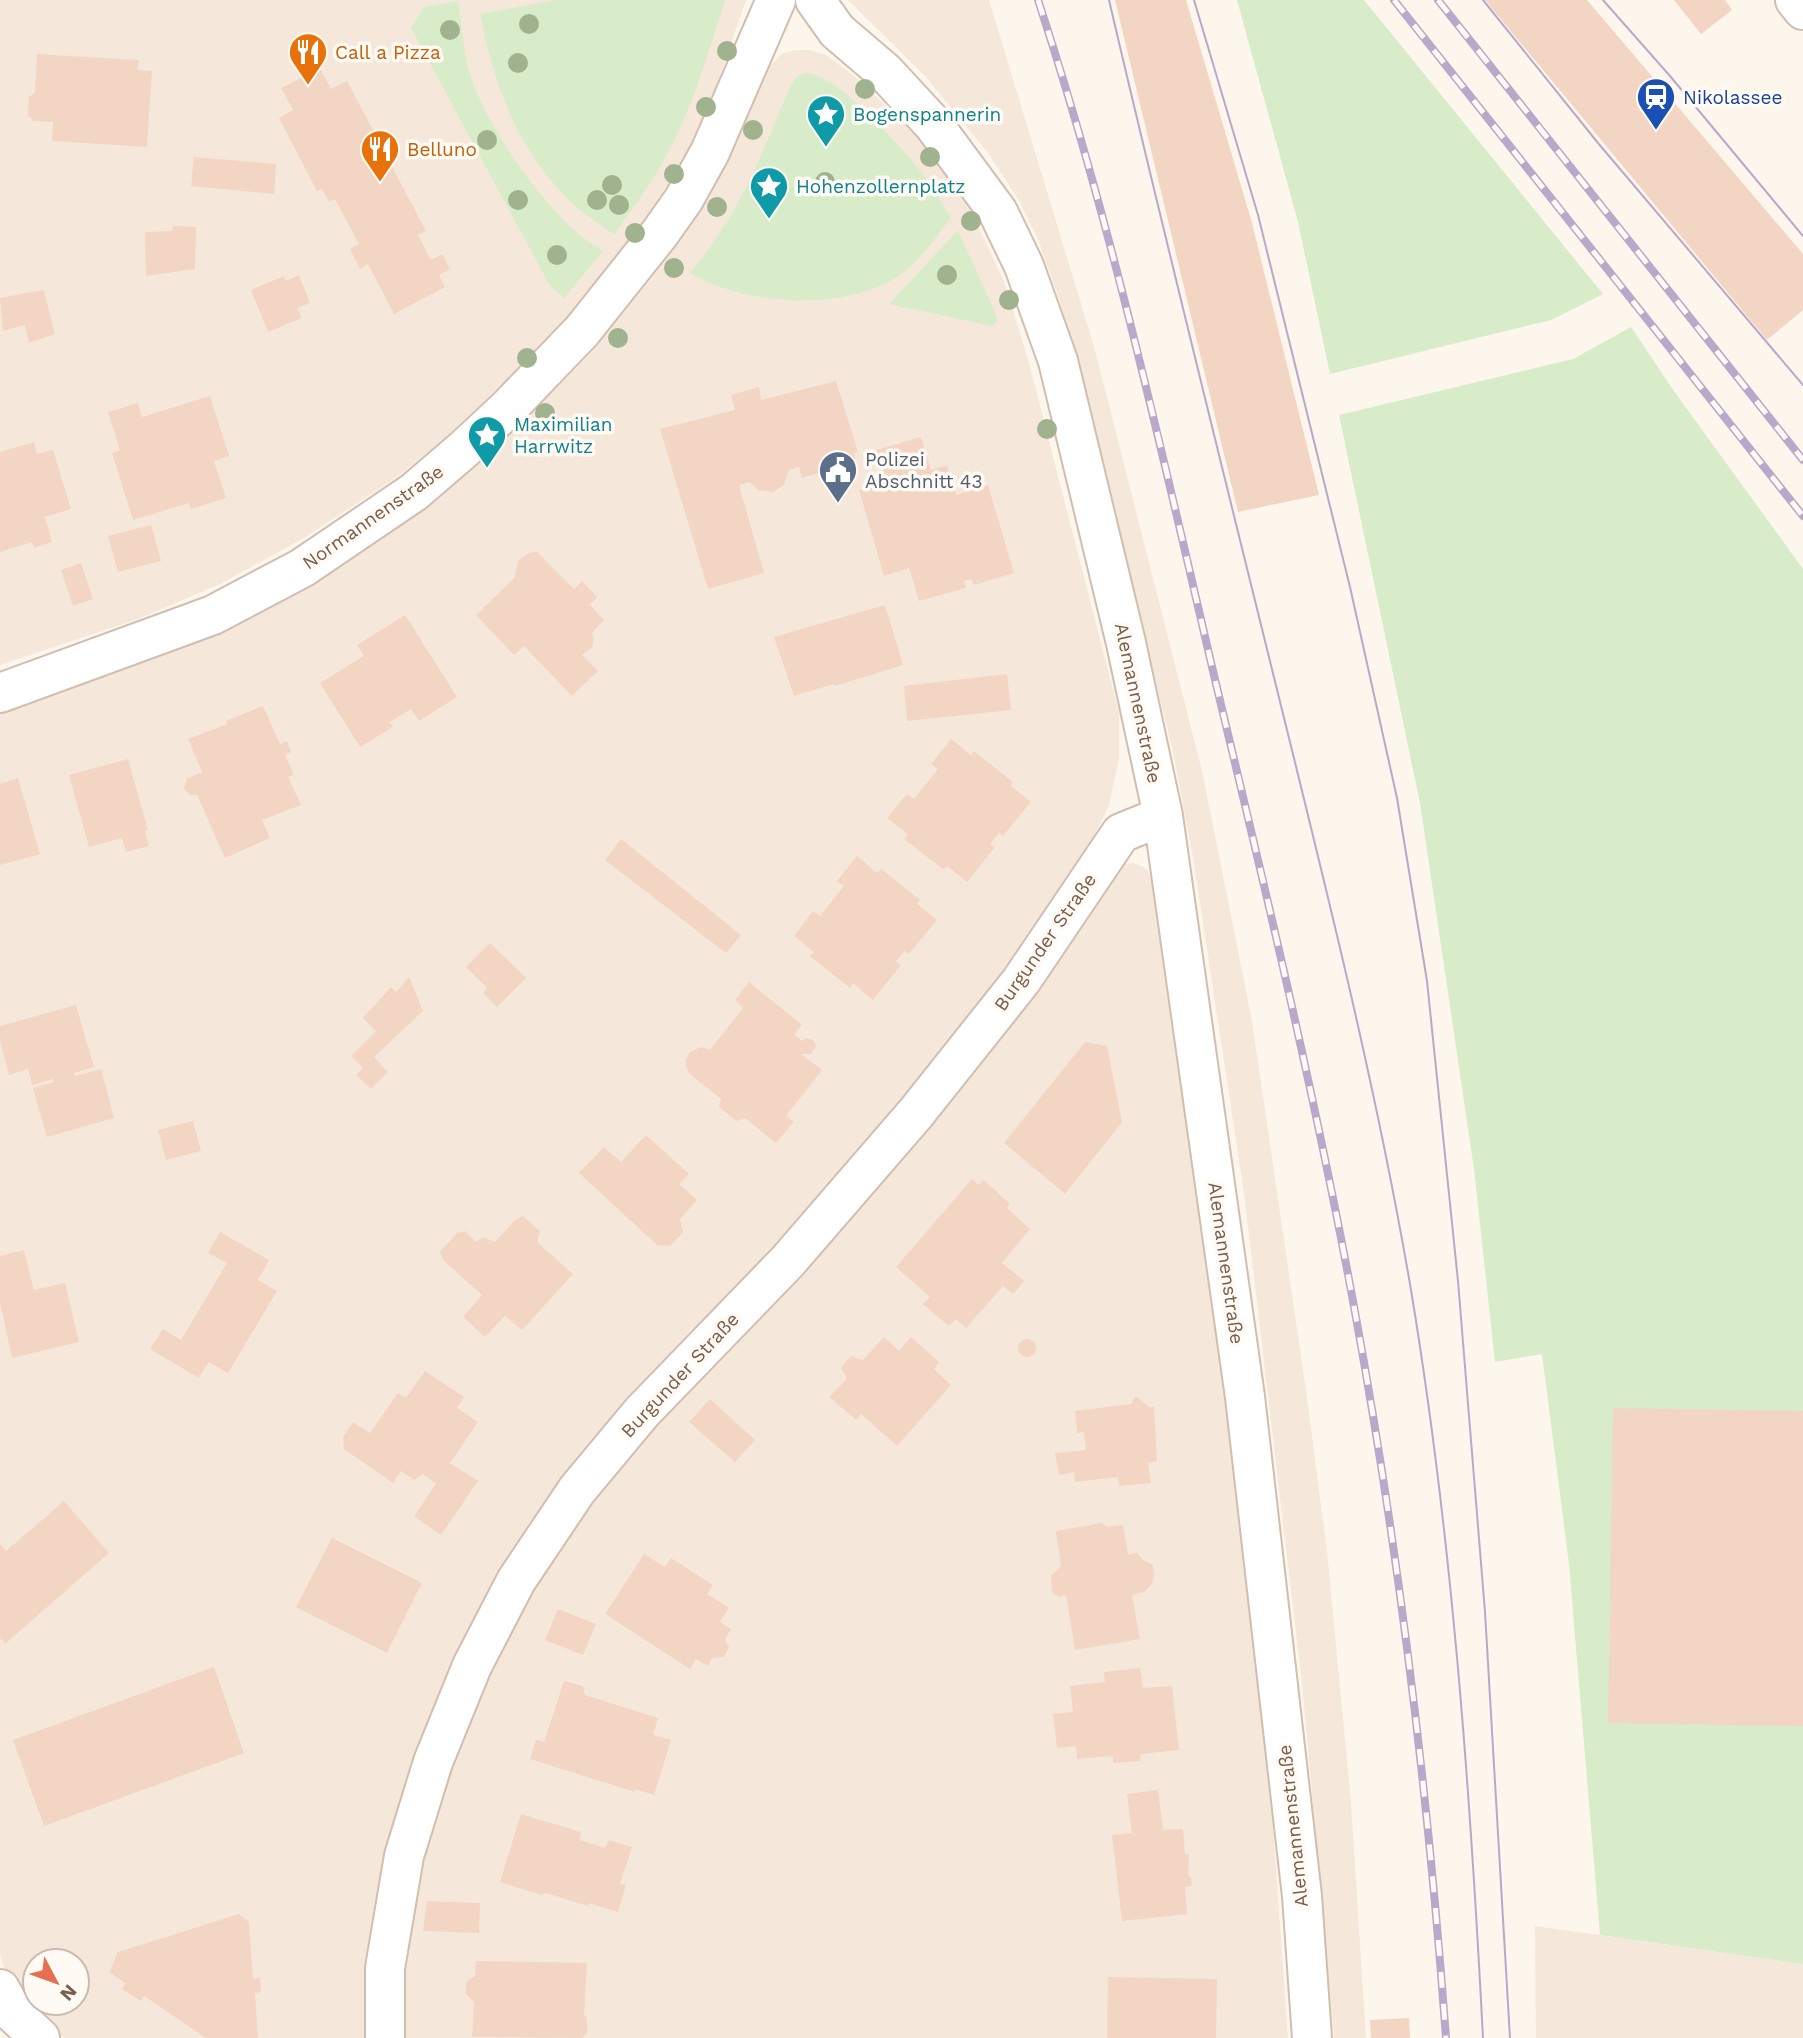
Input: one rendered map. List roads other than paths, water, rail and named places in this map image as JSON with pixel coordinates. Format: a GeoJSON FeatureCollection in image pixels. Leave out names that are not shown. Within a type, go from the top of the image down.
{"type":"FeatureCollection","features":[{"type":"Feature","properties":{"kind":"street","name":"Normannenstraße"},"geometry":{"type":"LineString","coordinates":[[0,693],[213,615],[313,561],[414,492],[464,449],[508,408],[582,331],[684,199],[710,152],[776,0]]}},
{"type":"Feature","properties":{"kind":"street","name":"Alemannenstraße"},"geometry":{"type":"LineString","coordinates":[[815,0],[837,31],[885,72],[933,124],[998,212],[1024,266],[1058,362],[1126,643],[1163,817],[1245,1397],[1302,1896],[1312,2038]]}},
{"type":"Feature","properties":{"kind":"street"},"geometry":{"type":"LineString","coordinates":[[1795,0],[1803,10]]}},
{"type":"Feature","properties":{"kind":"street","name":"Burgunder Straße"},"geometry":{"type":"LineString","coordinates":[[385,2038],[385,1968],[404,1856],[433,1762],[472,1666],[516,1581],[577,1490],[642,1412],[788,1261],[916,1113],[1021,981],[1121,833],[1163,817]]}},
{"type":"Feature","properties":{"kind":"street"},"geometry":{"type":"LineString","coordinates":[[0,1989],[14,2014],[40,2038]]}},
{"type":"Feature","properties":{"kind":"tram line"},"geometry":{"type":"LineString","coordinates":[[1109,0],[1338,939],[1370,1079],[1411,1290],[1438,1476],[1448,1569],[1472,1850],[1483,2038]]}},
{"type":"Feature","properties":{"kind":"tram line"},"geometry":{"type":"LineString","coordinates":[[1194,0],[1258,215],[1350,587],[1397,798],[1427,981],[1458,1281],[1485,1612],[1510,2038]]}},
{"type":"Feature","properties":{"kind":"tram line"},"geometry":{"type":"LineString","coordinates":[[1483,0],[1598,143],[1803,385]]}},
{"type":"Feature","properties":{"kind":"tram line"},"geometry":{"type":"LineString","coordinates":[[1603,0],[1803,236]]}},
{"type":"Feature","properties":{"kind":"railway"},"geometry":{"type":"LineString","coordinates":[[1038,0],[1090,170],[1135,342],[1272,918],[1338,1224],[1384,1484],[1410,1668],[1446,2038]]}},
{"type":"Feature","properties":{"kind":"railway"},"geometry":{"type":"LineString","coordinates":[[1394,0],[1803,516]]}},
{"type":"Feature","properties":{"kind":"railway"},"geometry":{"type":"LineString","coordinates":[[1438,0],[1803,460]]}},
{"type":"Feature","properties":{"kind":"place","name":"Call a Pizza"},"geometry":{"type":"Point","coordinates":[308,86]}},
{"type":"Feature","properties":{"kind":"place","name":"Nikolassee"},"geometry":{"type":"Point","coordinates":[1656,131]}},
{"type":"Feature","properties":{"kind":"place","name":"Bogenspannerin"},"geometry":{"type":"Point","coordinates":[826,148]}},
{"type":"Feature","properties":{"kind":"place","name":"Belluno"},"geometry":{"type":"Point","coordinates":[380,183]}},
{"type":"Feature","properties":{"kind":"place","name":"Hohenzollernplatz"},"geometry":{"type":"Point","coordinates":[769,220]}},
{"type":"Feature","properties":{"kind":"place","name":"Maximilian Harrwitz"},"geometry":{"type":"Point","coordinates":[487,469]}},
{"type":"Feature","properties":{"kind":"place","name":"Polizei Abschnitt 43"},"geometry":{"type":"Point","coordinates":[838,504]}}]}
